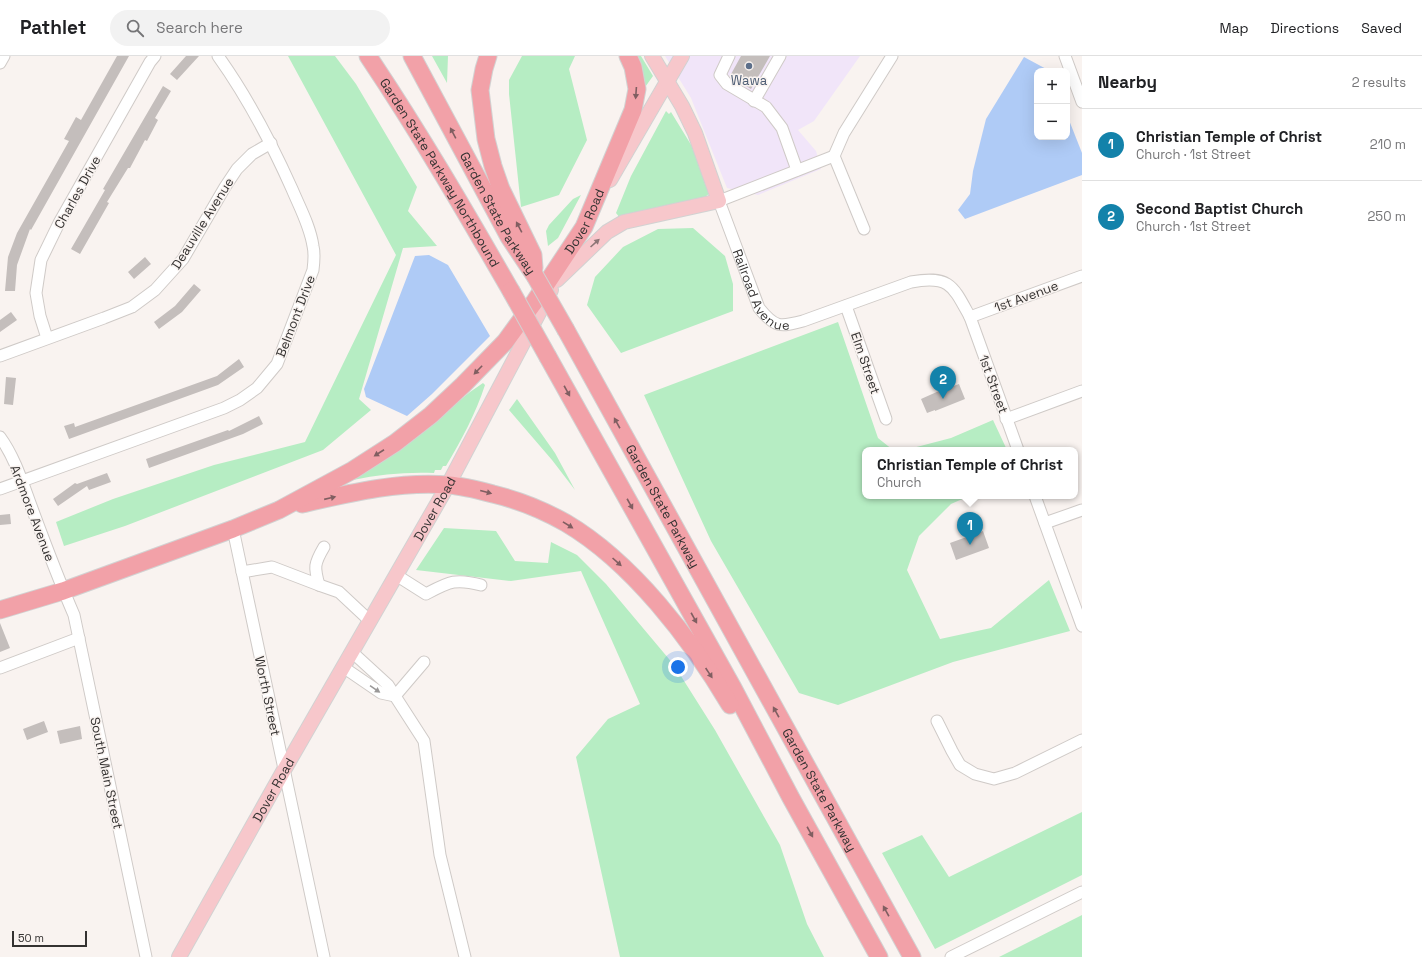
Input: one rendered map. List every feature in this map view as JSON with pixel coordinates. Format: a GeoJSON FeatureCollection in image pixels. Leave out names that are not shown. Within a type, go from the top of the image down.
{"type":"FeatureCollection","features":[{"type":"Feature","properties":{"kind":"highway","name":"Garden State Parkway Northbound"},"geometry":{"type":"LineString","coordinates":[[368,56],[421,138],[511,291]]}},
{"type":"Feature","properties":{"kind":"highway","name":"Garden State Parkway"},"geometry":{"type":"LineString","coordinates":[[412,56],[509,237],[566,330],[909,951]]}},
{"type":"Feature","properties":{"kind":"highway"},"geometry":{"type":"LineString","coordinates":[[488,56],[480,90],[486,140],[496,177],[533,255],[534,276]]}},
{"type":"Feature","properties":{"kind":"highway"},"geometry":{"type":"LineString","coordinates":[[484,120],[490,79],[499,56]]}},
{"type":"Feature","properties":{"kind":"highway"},"geometry":{"type":"LineString","coordinates":[[0,610],[64,591],[233,530],[279,510],[353,470],[395,443],[430,415],[458,390],[505,342],[535,301],[584,227],[634,110],[637,89],[634,72],[628,56]]}},
{"type":"Feature","properties":{"kind":"highway","name":"Garden State Parkway"},"geometry":{"type":"LineString","coordinates":[[511,291],[733,688],[791,798],[879,957]]}},
{"type":"Feature","properties":{"kind":"highway"},"geometry":{"type":"LineString","coordinates":[[279,510],[357,491],[411,485],[448,485],[486,492],[507,498],[536,508],[565,523],[583,534],[620,564],[662,610],[684,638],[725,697],[769,775],[791,798]]}},
{"type":"Feature","properties":{"kind":"main road","name":"Railroad Avenue"},"geometry":{"type":"LineString","coordinates":[[652,56],[682,106],[695,133],[719,201]]}},
{"type":"Feature","properties":{"kind":"main road","name":"Dover Road"},"geometry":{"type":"LineString","coordinates":[[179,957],[284,770],[448,485],[584,227],[682,56]]}},
{"type":"Feature","properties":{"kind":"main road"},"geometry":{"type":"LineString","coordinates":[[556,280],[607,232],[624,222],[719,201]]}},
{"type":"Feature","properties":{"kind":"street"},"geometry":{"type":"LineString","coordinates":[[0,63],[4,56]]}},
{"type":"Feature","properties":{"kind":"street","name":"Charles Drive"},"geometry":{"type":"LineString","coordinates":[[46,338],[36,293],[41,260],[59,223],[150,62],[155,56]]}},
{"type":"Feature","properties":{"kind":"street","name":"Belmont Drive"},"geometry":{"type":"LineString","coordinates":[[0,489],[224,408],[240,400],[257,388],[277,364],[313,270],[315,258],[314,247],[310,230],[271,143],[236,81],[218,56]]}},
{"type":"Feature","properties":{"kind":"street"},"geometry":{"type":"LineString","coordinates":[[729,56],[720,75],[726,84],[766,107],[782,128],[797,170]]}},
{"type":"Feature","properties":{"kind":"street"},"geometry":{"type":"LineString","coordinates":[[754,101],[780,56]]}},
{"type":"Feature","properties":{"kind":"street"},"geometry":{"type":"LineString","coordinates":[[719,201],[834,156],[844,133],[892,56]]}},
{"type":"Feature","properties":{"kind":"street"},"geometry":{"type":"LineString","coordinates":[[1065,56],[1082,102]]}},
{"type":"Feature","properties":{"kind":"street","name":"Deauville Avenue"},"geometry":{"type":"LineString","coordinates":[[0,356],[132,307],[155,290],[183,259],[236,169],[252,154],[271,143]]}},
{"type":"Feature","properties":{"kind":"street"},"geometry":{"type":"LineString","coordinates":[[834,156],[864,229]]}},
{"type":"Feature","properties":{"kind":"street","name":"Railroad Avenue"},"geometry":{"type":"LineString","coordinates":[[719,201],[759,308],[769,320],[776,324],[788,325],[803,321],[911,282],[928,279],[950,285],[970,317]]}},
{"type":"Feature","properties":{"kind":"street","name":"1st Avenue"},"geometry":{"type":"LineString","coordinates":[[970,317],[1082,276]]}},
{"type":"Feature","properties":{"kind":"street","name":"Elm Street"},"geometry":{"type":"LineString","coordinates":[[846,306],[886,419]]}},
{"type":"Feature","properties":{"kind":"street","name":"1st Street"},"geometry":{"type":"LineString","coordinates":[[970,317],[1017,447]]}},
{"type":"Feature","properties":{"kind":"street"},"geometry":{"type":"LineString","coordinates":[[1006,419],[1082,391]]}},
{"type":"Feature","properties":{"kind":"street","name":"Ardmore Avenue"},"geometry":{"type":"LineString","coordinates":[[0,436],[7,447],[22,481],[64,591]]}},
{"type":"Feature","properties":{"kind":"street"},"geometry":{"type":"LineString","coordinates":[[1036,499],[1082,626]]}},
{"type":"Feature","properties":{"kind":"street"},"geometry":{"type":"LineString","coordinates":[[1045,523],[1082,510]]}},
{"type":"Feature","properties":{"kind":"street","name":"Worth Street"},"geometry":{"type":"LineString","coordinates":[[233,530],[324,957]]}},
{"type":"Feature","properties":{"kind":"street"},"geometry":{"type":"LineString","coordinates":[[319,585],[315,569],[317,558],[324,547]]}},
{"type":"Feature","properties":{"kind":"street"},"geometry":{"type":"LineString","coordinates":[[242,572],[272,567],[339,592],[370,621]]}},
{"type":"Feature","properties":{"kind":"street"},"geometry":{"type":"LineString","coordinates":[[396,575],[426,594],[447,583],[464,581],[481,585]]}},
{"type":"Feature","properties":{"kind":"street","name":"South Main Street"},"geometry":{"type":"LineString","coordinates":[[64,591],[74,615],[146,957]]}},
{"type":"Feature","properties":{"kind":"street"},"geometry":{"type":"LineString","coordinates":[[0,668],[79,638]]}},
{"type":"Feature","properties":{"kind":"street"},"geometry":{"type":"LineString","coordinates":[[352,652],[388,685],[424,742],[440,855],[465,957]]}},
{"type":"Feature","properties":{"kind":"street"},"geometry":{"type":"LineString","coordinates":[[395,696],[424,662]]}},
{"type":"Feature","properties":{"kind":"street"},"geometry":{"type":"LineString","coordinates":[[343,667],[381,693],[395,696]]}},
{"type":"Feature","properties":{"kind":"street"},"geometry":{"type":"LineString","coordinates":[[937,721],[960,765],[975,774],[994,779],[1015,773],[1082,740]]}},
{"type":"Feature","properties":{"kind":"street"},"geometry":{"type":"LineString","coordinates":[[951,957],[1082,892]]}},
{"type":"Feature","properties":{"kind":"shaded area"},"geometry":{"type":"Polygon","coordinates":[[[665,56],[860,56],[814,121],[798,130],[816,151],[821,169],[758,195],[727,188],[691,98],[665,56]]]}},
{"type":"Feature","properties":{"kind":"green space"},"geometry":{"type":"Polygon","coordinates":[[[288,56],[335,56],[356,84],[417,187],[408,211],[437,246],[403,248],[359,399],[371,410],[323,450],[125,526],[64,546],[56,522],[113,499],[214,465],[305,442],[396,255],[288,56]]]}},
{"type":"Feature","properties":{"kind":"green space"},"geometry":{"type":"Polygon","coordinates":[[[432,56],[448,56],[447,83],[432,56]]]}},
{"type":"Feature","properties":{"kind":"green space"},"geometry":{"type":"Polygon","coordinates":[[[522,56],[575,56],[569,69],[587,140],[559,195],[521,207],[509,94],[509,80],[522,56]]]}},
{"type":"Feature","properties":{"kind":"green space"},"geometry":{"type":"Polygon","coordinates":[[[635,56],[641,56],[653,76],[643,90],[635,56]]]}},
{"type":"Feature","properties":{"kind":"green space"},"geometry":{"type":"Polygon","coordinates":[[[666,111],[669,114],[671,112],[693,148],[711,192],[704,198],[620,218],[616,213],[631,176],[666,111]]]}},
{"type":"Feature","properties":{"kind":"green space"},"geometry":{"type":"Polygon","coordinates":[[[581,195],[558,238],[548,246],[546,231],[549,225],[573,199],[581,195]]]}},
{"type":"Feature","properties":{"kind":"green space"},"geometry":{"type":"Polygon","coordinates":[[[693,228],[725,256],[733,284],[733,311],[621,353],[587,305],[595,277],[623,247],[658,229],[693,228]]]}},
{"type":"Feature","properties":{"kind":"green space"},"geometry":{"type":"Polygon","coordinates":[[[838,322],[878,438],[889,447],[862,447],[862,499],[962,499],[951,504],[919,536],[907,570],[940,639],[991,628],[1049,580],[1070,631],[953,662],[838,705],[799,693],[711,541],[644,395],[838,322]]]}},
{"type":"Feature","properties":{"kind":"green space"},"geometry":{"type":"Polygon","coordinates":[[[483,383],[485,385],[468,427],[446,466],[443,466],[441,470],[435,470],[434,473],[394,474],[353,480],[352,477],[428,426],[483,383]]]}},
{"type":"Feature","properties":{"kind":"green space"},"geometry":{"type":"Polygon","coordinates":[[[517,399],[555,453],[575,490],[552,460],[509,410],[517,399]]]}},
{"type":"Feature","properties":{"kind":"green space"},"geometry":{"type":"Polygon","coordinates":[[[993,420],[1006,447],[916,447],[951,438],[993,420]]]}},
{"type":"Feature","properties":{"kind":"green space"},"geometry":{"type":"Polygon","coordinates":[[[444,528],[496,531],[515,561],[548,563],[551,542],[577,555],[606,584],[674,665],[715,730],[780,845],[807,924],[824,957],[620,957],[576,757],[608,719],[640,704],[581,571],[511,581],[416,570],[444,528]]]}},
{"type":"Feature","properties":{"kind":"green space"},"geometry":{"type":"Polygon","coordinates":[[[1082,812],[1082,875],[935,949],[882,853],[922,835],[949,877],[1082,812]]]}},
{"type":"Feature","properties":{"kind":"green space"},"geometry":{"type":"Polygon","coordinates":[[[1082,915],[1082,957],[999,957],[1082,915]]]}},
{"type":"Feature","properties":{"kind":"water"},"geometry":{"type":"Polygon","coordinates":[[[1024,57],[1044,68],[1034,68],[1034,140],[1070,140],[1070,123],[1082,153],[1082,175],[965,219],[958,210],[970,194],[973,171],[986,119],[1024,57]]]}},
{"type":"Feature","properties":{"kind":"water"},"geometry":{"type":"Polygon","coordinates":[[[429,255],[448,265],[490,336],[432,394],[407,416],[366,397],[364,389],[415,256],[429,255]]]}},
{"type":"Feature","properties":{"kind":"building"},"geometry":{"type":"Polygon","coordinates":[[[117,56],[129,56],[31,230],[30,229],[17,265],[15,291],[5,291],[8,257],[17,233],[69,141],[64,139],[76,117],[81,120],[117,56]]]}},
{"type":"Feature","properties":{"kind":"building"},"geometry":{"type":"Polygon","coordinates":[[[186,56],[199,56],[177,80],[170,74],[186,56]]]}},
{"type":"Feature","properties":{"kind":"building","name":"Wawa"},"geometry":{"type":"Polygon","coordinates":[[[741,56],[770,56],[751,89],[730,76],[741,56]]]}},
{"type":"Feature","properties":{"kind":"building"},"geometry":{"type":"Polygon","coordinates":[[[163,86],[171,91],[155,118],[158,120],[147,141],[145,140],[130,168],[128,168],[107,202],[109,203],[80,254],[71,249],[105,190],[103,189],[163,86]]]}},
{"type":"Feature","properties":{"kind":"building"},"geometry":{"type":"Polygon","coordinates":[[[145,257],[151,264],[134,279],[128,272],[145,257]]]}},
{"type":"Feature","properties":{"kind":"building"},"geometry":{"type":"Polygon","coordinates":[[[194,284],[201,290],[182,312],[159,329],[154,322],[175,306],[194,284]]]}},
{"type":"Feature","properties":{"kind":"building"},"geometry":{"type":"Polygon","coordinates":[[[11,312],[17,320],[0,332],[0,320],[11,312]]]}},
{"type":"Feature","properties":{"kind":"building"},"geometry":{"type":"Polygon","coordinates":[[[239,359],[244,367],[218,385],[69,439],[64,426],[74,423],[75,427],[217,376],[239,359]]]}},
{"type":"Feature","properties":{"kind":"building"},"geometry":{"type":"Polygon","coordinates":[[[6,377],[16,378],[13,405],[4,404],[6,377]]]}},
{"type":"Feature","properties":{"kind":"building"},"geometry":{"type":"Polygon","coordinates":[[[959,384],[965,399],[927,413],[921,399],[950,386],[959,384]]]}},
{"type":"Feature","properties":{"kind":"building"},"geometry":{"type":"Polygon","coordinates":[[[259,416],[263,424],[243,434],[149,468],[146,459],[228,430],[229,431],[259,416]]]}},
{"type":"Feature","properties":{"kind":"building"},"geometry":{"type":"Polygon","coordinates":[[[107,473],[111,482],[89,490],[87,486],[58,506],[53,499],[75,483],[77,484],[107,473]]]}},
{"type":"Feature","properties":{"kind":"building"},"geometry":{"type":"Polygon","coordinates":[[[10,514],[11,524],[0,525],[0,515],[10,514]]]}},
{"type":"Feature","properties":{"kind":"building"},"geometry":{"type":"Polygon","coordinates":[[[983,531],[989,548],[956,560],[950,543],[983,531]]]}},
{"type":"Feature","properties":{"kind":"building"},"geometry":{"type":"Polygon","coordinates":[[[0,623],[10,648],[0,652],[0,623]]]}},
{"type":"Feature","properties":{"kind":"building"},"geometry":{"type":"Polygon","coordinates":[[[44,721],[48,732],[27,740],[23,729],[44,721]]]}},
{"type":"Feature","properties":{"kind":"building"},"geometry":{"type":"Polygon","coordinates":[[[80,726],[82,739],[60,744],[57,731],[80,726]]]}},
{"type":"Feature","properties":{"kind":"place","name":"Wawa"},"geometry":{"type":"Point","coordinates":[749,66]}},
{"type":"Feature","properties":{"kind":"place","name":"Second Baptist Church"},"geometry":{"type":"Point","coordinates":[943,399]}},
{"type":"Feature","properties":{"kind":"place","name":"Christian Temple of Christ"},"geometry":{"type":"Point","coordinates":[970,545]}}]}
